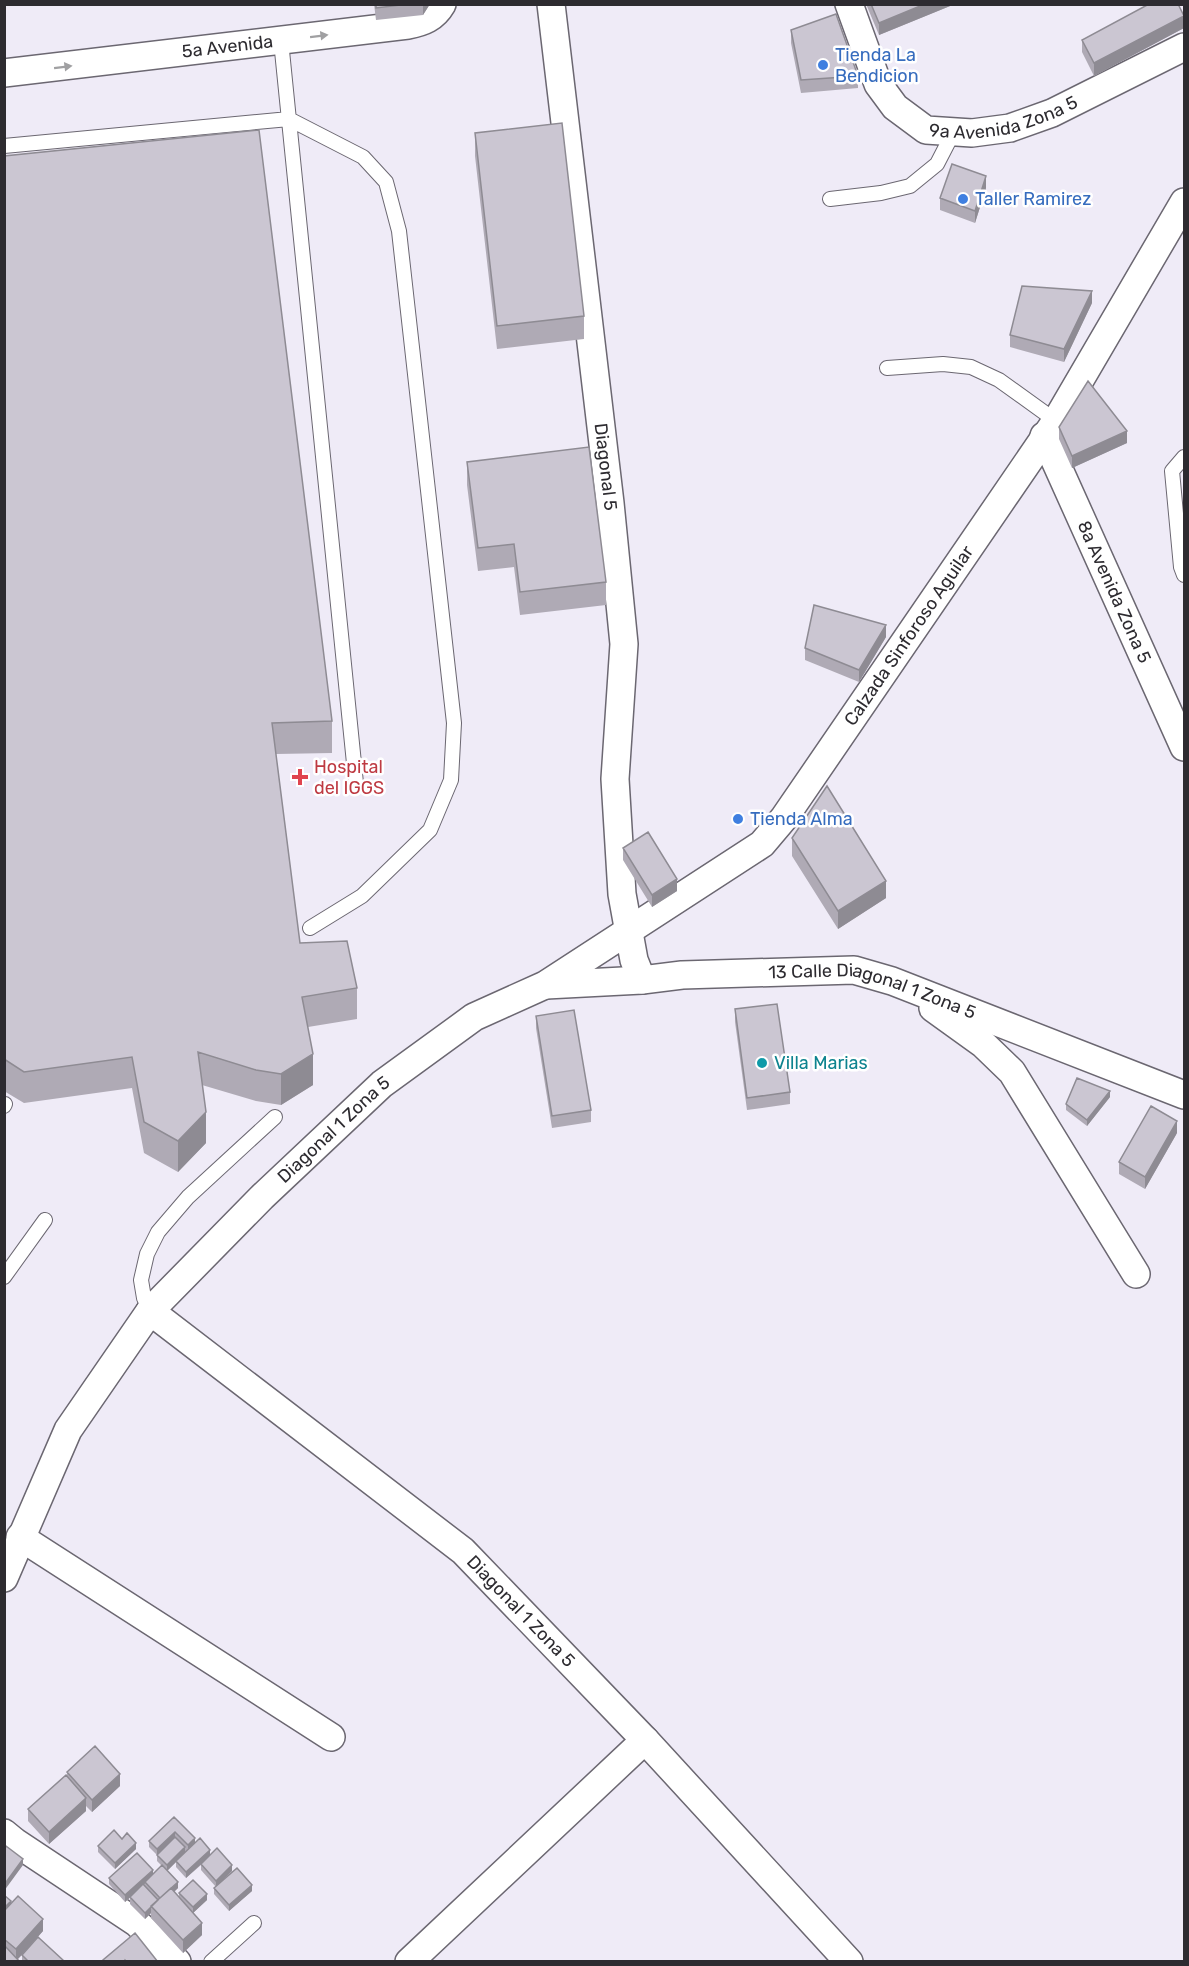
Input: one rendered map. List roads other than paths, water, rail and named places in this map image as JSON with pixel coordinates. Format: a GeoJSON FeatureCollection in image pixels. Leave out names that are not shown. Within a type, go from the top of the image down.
{"type":"FeatureCollection","features":[{"type":"Feature","properties":{"kind":"street","name":"5a Avenida"},"geometry":{"type":"LineString","coordinates":[[4,73],[424,22],[438,12],[442,4]]}},
{"type":"Feature","properties":{"kind":"street","name":"Diagonal 5"},"geometry":{"type":"LineString","coordinates":[[551,4],[610,503],[624,644],[615,779],[622,894],[634,960],[642,980]]}},
{"type":"Feature","properties":{"kind":"street","name":"9a Avenida Zona 5"},"geometry":{"type":"LineString","coordinates":[[849,4],[878,84],[895,107],[926,130],[953,133],[1010,128],[1052,114],[1185,47]]}},
{"type":"Feature","properties":{"kind":"street","name":"Calzada Sinforoso Aguilar"},"geometry":{"type":"LineString","coordinates":[[545,985],[762,844],[784,818],[1050,428],[1185,202]]}},
{"type":"Feature","properties":{"kind":"street","name":"8a Avenida Zona 5"},"geometry":{"type":"LineString","coordinates":[[1050,428],[1185,747]]}},
{"type":"Feature","properties":{"kind":"street","name":"13 Calle Diagonal 1 Zona 5"},"geometry":{"type":"LineString","coordinates":[[545,985],[642,980],[682,975],[854,970],[892,981],[1185,1095]]}},
{"type":"Feature","properties":{"kind":"street"},"geometry":{"type":"LineString","coordinates":[[892,981],[983,1044],[1012,1072],[1136,1274]]}},
{"type":"Feature","properties":{"kind":"street","name":"Diagonal 1 Zona 5"},"geometry":{"type":"LineString","coordinates":[[4,1578],[68,1430],[150,1311],[262,1197],[382,1084],[474,1017],[545,985]]}},
{"type":"Feature","properties":{"kind":"street","name":"Diagonal 1 Zona 5"},"geometry":{"type":"LineString","coordinates":[[150,1311],[463,1551],[645,1740],[849,1962]]}},
{"type":"Feature","properties":{"kind":"street"},"geometry":{"type":"LineString","coordinates":[[20,1537],[330,1737]]}},
{"type":"Feature","properties":{"kind":"street"},"geometry":{"type":"LineString","coordinates":[[409,1962],[645,1740]]}},
{"type":"Feature","properties":{"kind":"street"},"geometry":{"type":"LineString","coordinates":[[4,1833],[137,1923],[177,1962]]}},
{"type":"Feature","properties":{"kind":"lane"},"geometry":{"type":"LineString","coordinates":[[281,41],[356,783]]}},
{"type":"Feature","properties":{"kind":"lane"},"geometry":{"type":"LineString","coordinates":[[4,146],[289,119],[363,157],[386,182],[399,231],[454,723],[451,780],[430,830],[362,896],[310,928]]}},
{"type":"Feature","properties":{"kind":"lane"},"geometry":{"type":"LineString","coordinates":[[831,199],[881,193],[910,186],[937,164],[953,133]]}},
{"type":"Feature","properties":{"kind":"lane"},"geometry":{"type":"LineString","coordinates":[[887,368],[943,364],[971,367],[999,380],[1050,428]]}},
{"type":"Feature","properties":{"kind":"lane"},"geometry":{"type":"LineString","coordinates":[[1185,457],[1172,471],[1182,567],[1185,575]]}},
{"type":"Feature","properties":{"kind":"lane"},"geometry":{"type":"LineString","coordinates":[[150,1311],[144,1299],[141,1280],[147,1254],[158,1232],[188,1197],[274,1117]]}},
{"type":"Feature","properties":{"kind":"lane"},"geometry":{"type":"LineString","coordinates":[[4,1277],[45,1220]]}},
{"type":"Feature","properties":{"kind":"lane"},"geometry":{"type":"LineString","coordinates":[[211,1962],[254,1923]]}},
{"type":"Feature","properties":{"kind":"place","name":"Tienda La Bendicion"},"geometry":{"type":"Point","coordinates":[823,65]}},
{"type":"Feature","properties":{"kind":"place","name":"Taller Ramirez"},"geometry":{"type":"Point","coordinates":[963,199]}},
{"type":"Feature","properties":{"kind":"place","name":"Hospital del IGGS"},"geometry":{"type":"Point","coordinates":[300,777]}},
{"type":"Feature","properties":{"kind":"place","name":"Tienda Alma"},"geometry":{"type":"Point","coordinates":[738,819]}},
{"type":"Feature","properties":{"kind":"place","name":"Villa Marias"},"geometry":{"type":"Point","coordinates":[762,1063]}}]}
